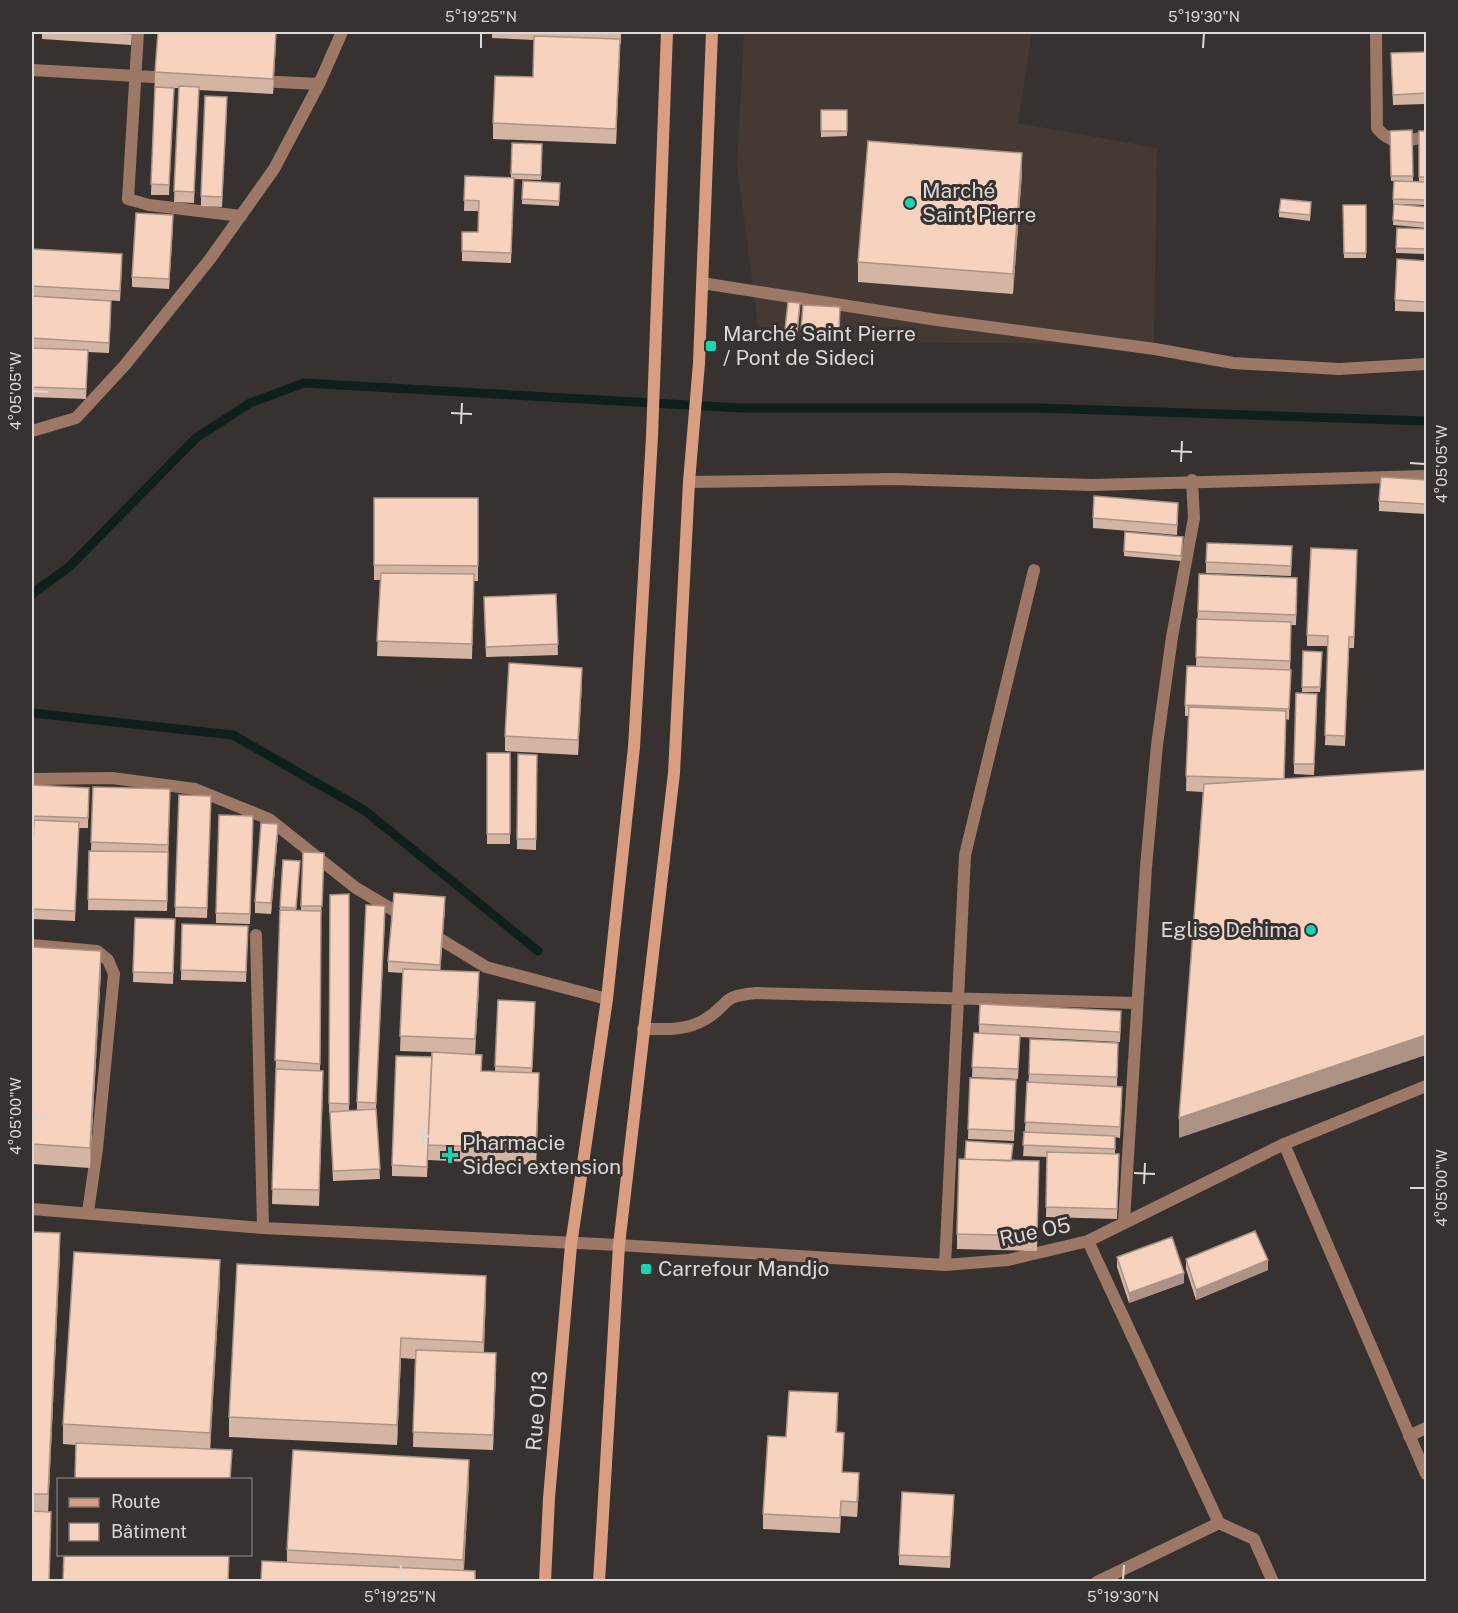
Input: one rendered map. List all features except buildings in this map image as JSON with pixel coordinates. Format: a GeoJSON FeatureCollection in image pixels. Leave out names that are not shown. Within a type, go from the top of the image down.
{"type":"FeatureCollection","features":[{"type":"Feature","properties":{"kind":"main road","name":"Rue O13"},"geometry":{"type":"LineString","coordinates":[[545,1581],[549,1498],[571,1245],[607,999],[634,747],[652,437],[667,32]]}},
{"type":"Feature","properties":{"kind":"main road"},"geometry":{"type":"LineString","coordinates":[[599,1581],[619,1245],[675,773],[689,482],[699,363],[712,32]]}},
{"type":"Feature","properties":{"kind":"street"},"geometry":{"type":"LineString","coordinates":[[138,32],[128,199],[149,205],[241,216]]}},
{"type":"Feature","properties":{"kind":"street"},"geometry":{"type":"LineString","coordinates":[[32,431],[76,418],[125,365],[210,259],[274,169],[319,84],[342,32]]}},
{"type":"Feature","properties":{"kind":"street"},"geometry":{"type":"LineString","coordinates":[[1376,32],[1377,128],[1385,138],[1396,142],[1426,137]]}},
{"type":"Feature","properties":{"kind":"street"},"geometry":{"type":"LineString","coordinates":[[32,70],[181,78]]}},
{"type":"Feature","properties":{"kind":"street"},"geometry":{"type":"LineString","coordinates":[[238,81],[319,84]]}},
{"type":"Feature","properties":{"kind":"street"},"geometry":{"type":"LineString","coordinates":[[702,283],[937,320],[1155,349],[1233,363],[1339,369],[1426,364]]}},
{"type":"Feature","properties":{"kind":"street"},"geometry":{"type":"LineString","coordinates":[[689,482],[893,479],[1092,485],[1192,480],[1426,476]]}},
{"type":"Feature","properties":{"kind":"street"},"geometry":{"type":"LineString","coordinates":[[1124,1221],[1136,1003],[1157,745],[1172,637],[1194,518],[1192,480]]}},
{"type":"Feature","properties":{"kind":"street"},"geometry":{"type":"LineString","coordinates":[[945,1265],[965,855],[1034,570]]}},
{"type":"Feature","properties":{"kind":"street"},"geometry":{"type":"LineString","coordinates":[[32,779],[112,778],[195,789],[269,819],[356,888],[486,967],[607,999]]}},
{"type":"Feature","properties":{"kind":"street"},"geometry":{"type":"LineString","coordinates":[[256,935],[263,1228]]}},
{"type":"Feature","properties":{"kind":"street"},"geometry":{"type":"LineString","coordinates":[[32,945],[97,951],[108,960],[114,974],[97,1149],[88,1212]]}},
{"type":"Feature","properties":{"kind":"street"},"geometry":{"type":"LineString","coordinates":[[643,1029],[673,1029],[697,1024],[707,1019],[728,998],[740,994],[878,995],[1136,1003]]}},
{"type":"Feature","properties":{"kind":"street","name":"Rue O5"},"geometry":{"type":"LineString","coordinates":[[32,1209],[263,1228],[571,1245],[619,1245],[945,1265],[1008,1260],[1088,1241],[1124,1221],[1284,1144],[1426,1086]]}},
{"type":"Feature","properties":{"kind":"street"},"geometry":{"type":"LineString","coordinates":[[1284,1144],[1426,1474]]}},
{"type":"Feature","properties":{"kind":"street"},"geometry":{"type":"LineString","coordinates":[[1088,1241],[1220,1522],[1254,1539],[1273,1581]]}},
{"type":"Feature","properties":{"kind":"street"},"geometry":{"type":"LineString","coordinates":[[1409,1436],[1426,1428]]}},
{"type":"Feature","properties":{"kind":"street"},"geometry":{"type":"LineString","coordinates":[[1096,1581],[1220,1522]]}},
{"type":"Feature","properties":{"kind":"shaded area"},"geometry":{"type":"Polygon","coordinates":[[[744,32],[1032,32],[1018,123],[1157,148],[1154,345],[760,341],[737,165],[744,32]]]}},
{"type":"Feature","properties":{"kind":"waterway"},"geometry":{"type":"LineString","coordinates":[[32,594],[69,567],[196,438],[250,403],[304,383],[741,408],[1038,408],[1426,421]]}},
{"type":"Feature","properties":{"kind":"waterway"},"geometry":{"type":"LineString","coordinates":[[32,713],[233,735],[364,810],[538,951]]}},
{"type":"Feature","properties":{"kind":"place","name":"Marché Saint Pierre"},"geometry":{"type":"Point","coordinates":[910,203]}},
{"type":"Feature","properties":{"kind":"place","name":"Marché Saint Pierre / Pont de Sideci"},"geometry":{"type":"Point","coordinates":[711,346]}},
{"type":"Feature","properties":{"kind":"place","name":"Eglise Dehima"},"geometry":{"type":"Point","coordinates":[1311,930]}},
{"type":"Feature","properties":{"kind":"place","name":"Pharmacie Sideci extension"},"geometry":{"type":"Point","coordinates":[450,1155]}},
{"type":"Feature","properties":{"kind":"place","name":"Carrefour Mandjo"},"geometry":{"type":"Point","coordinates":[646,1269]}}]}
